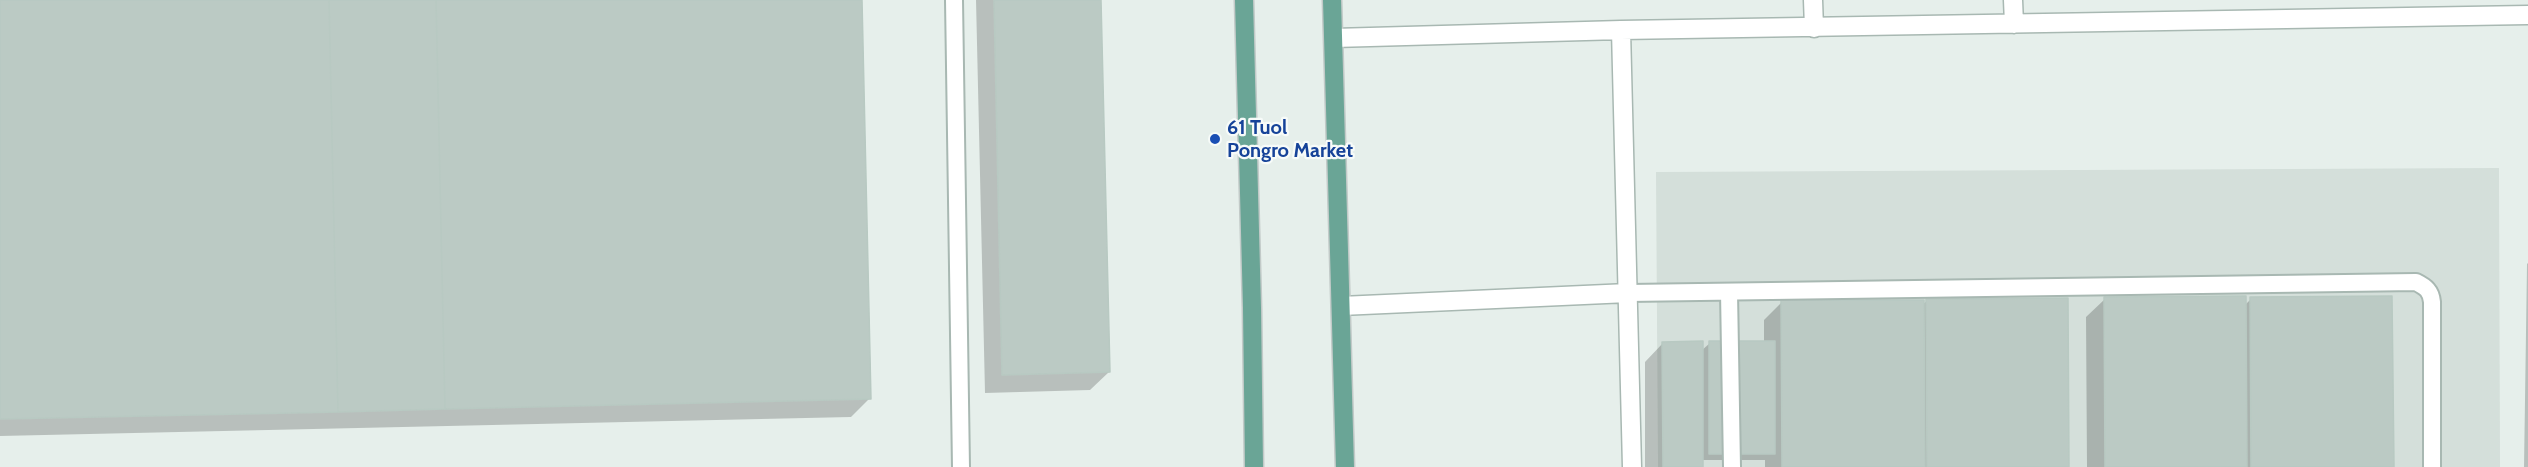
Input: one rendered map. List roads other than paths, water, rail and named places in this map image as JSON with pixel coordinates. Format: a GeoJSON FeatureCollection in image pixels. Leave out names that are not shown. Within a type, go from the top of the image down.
{"type":"FeatureCollection","features":[{"type":"Feature","properties":{"kind":"main road"},"geometry":{"type":"LineString","coordinates":[[1244,0],[1254,467]]}},
{"type":"Feature","properties":{"kind":"main road"},"geometry":{"type":"LineString","coordinates":[[1332,0],[1345,467]]}},
{"type":"Feature","properties":{"kind":"street"},"geometry":{"type":"LineString","coordinates":[[1813,0],[1814,28]]}},
{"type":"Feature","properties":{"kind":"street"},"geometry":{"type":"LineString","coordinates":[[2013,0],[2014,24]]}},
{"type":"Feature","properties":{"kind":"street"},"geometry":{"type":"LineString","coordinates":[[1334,38],[1621,30],[2528,15]]}},
{"type":"Feature","properties":{"kind":"street"},"geometry":{"type":"LineString","coordinates":[[1621,30],[1632,467]]}},
{"type":"Feature","properties":{"kind":"street"},"geometry":{"type":"LineString","coordinates":[[1341,306],[1628,293]]}},
{"type":"Feature","properties":{"kind":"lane"},"geometry":{"type":"LineString","coordinates":[[954,0],[961,467]]}},
{"type":"Feature","properties":{"kind":"lane"},"geometry":{"type":"LineString","coordinates":[[1628,293],[2416,282],[2431,293],[2432,302],[2432,467]]}},
{"type":"Feature","properties":{"kind":"lane"},"geometry":{"type":"LineString","coordinates":[[1730,292],[1732,467]]}},
{"type":"Feature","properties":{"kind":"place","name":"61 Tuol Pongro Market"},"geometry":{"type":"Point","coordinates":[1215,139]}}]}
